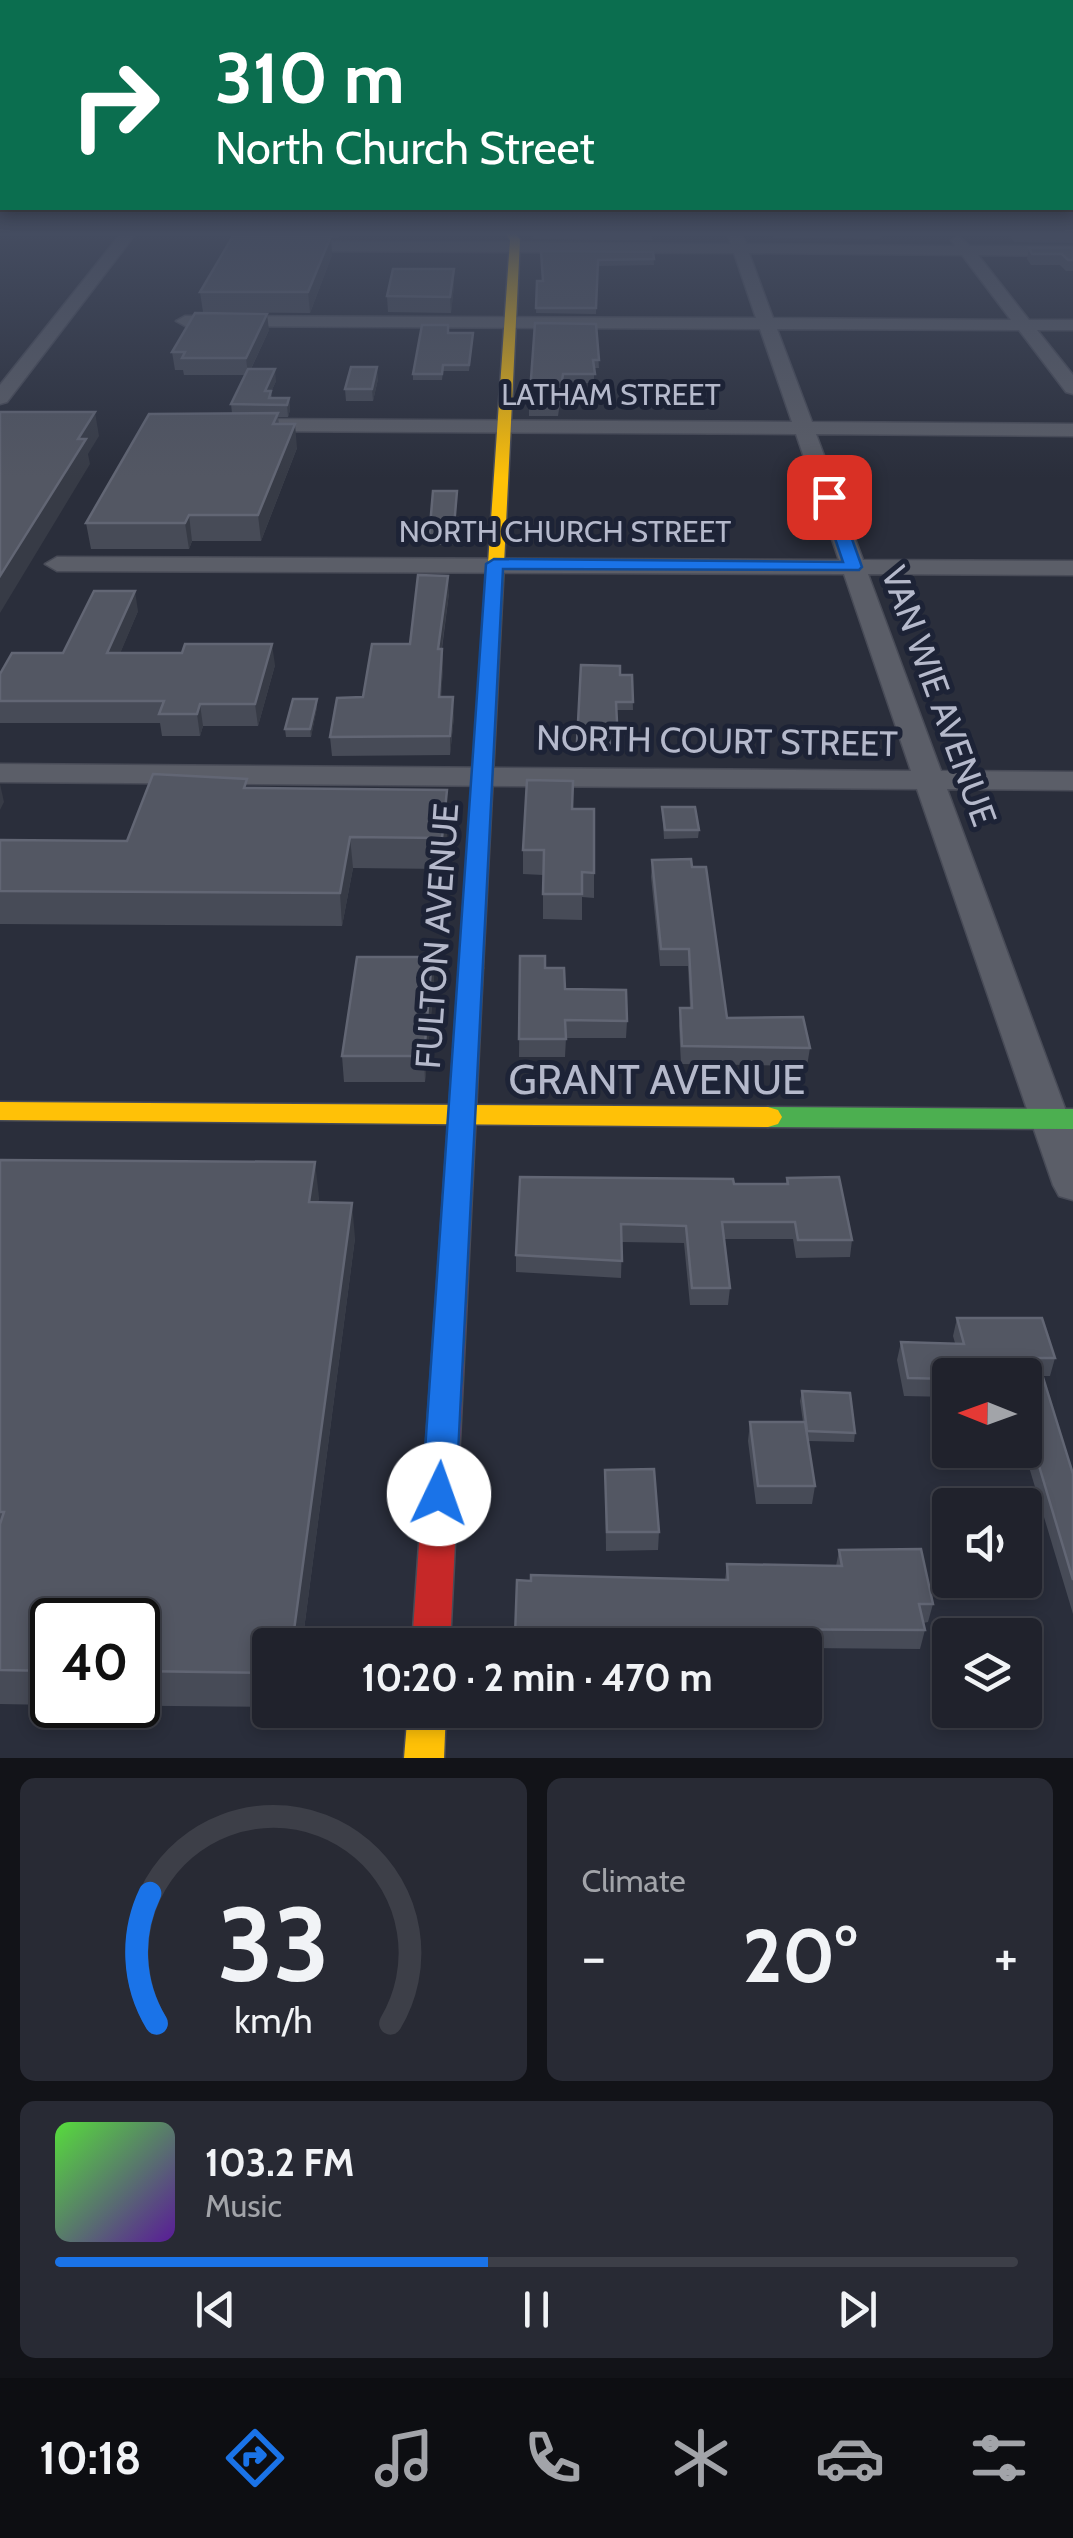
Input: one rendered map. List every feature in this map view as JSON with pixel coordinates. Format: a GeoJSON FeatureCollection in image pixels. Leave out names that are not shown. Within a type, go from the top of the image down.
{"type":"FeatureCollection","features":[{"type":"Feature","properties":{"kind":"street"},"geometry":{"type":"LineString","coordinates":[[0,398],[66,314]]}},
{"type":"Feature","properties":{"kind":"street","name":"FULTON AVENUE"},"geometry":{"type":"LineString","coordinates":[[431,1628],[510,314]]}},
{"type":"Feature","properties":{"kind":"street","name":"VAN WIE AVENUE"},"geometry":{"type":"LineString","coordinates":[[764,314],[930,780],[1061,1119],[1073,1185]]}},
{"type":"Feature","properties":{"kind":"street"},"geometry":{"type":"LineString","coordinates":[[1015,314],[1073,388]]}},
{"type":"Feature","properties":{"kind":"street"},"geometry":{"type":"LineString","coordinates":[[184,322],[1073,325]]}},
{"type":"Feature","properties":{"kind":"street","name":"LATHAM STREET"},"geometry":{"type":"LineString","coordinates":[[227,426],[1073,430]]}},
{"type":"Feature","properties":{"kind":"street","name":"NORTH CHURCH STREET"},"geometry":{"type":"LineString","coordinates":[[57,564],[1073,568]]}},
{"type":"Feature","properties":{"kind":"street","name":"NORTH COURT STREET"},"geometry":{"type":"LineString","coordinates":[[0,773],[1073,781]]}},
{"type":"Feature","properties":{"kind":"street","name":"GRANT AVENUE"},"geometry":{"type":"LineString","coordinates":[[0,1110],[1061,1119]]}},
{"type":"Feature","properties":{"kind":"street"},"geometry":{"type":"LineString","coordinates":[[424,1758],[426,1728]]}},
{"type":"Feature","properties":{"kind":"building"},"geometry":{"type":"Polygon","coordinates":[[[194,314],[267,314],[246,358],[182,358],[185,352],[172,352],[194,314]]]}},
{"type":"Feature","properties":{"kind":"building"},"geometry":{"type":"Polygon","coordinates":[[[535,323],[596,324],[599,360],[593,360],[595,374],[563,374],[558,407],[529,407],[535,323]]]}},
{"type":"Feature","properties":{"kind":"building"},"geometry":{"type":"Polygon","coordinates":[[[422,325],[448,325],[448,333],[473,333],[469,365],[443,365],[442,374],[413,374],[422,325]]]}},
{"type":"Feature","properties":{"kind":"building"},"geometry":{"type":"Polygon","coordinates":[[[351,367],[377,367],[372,389],[345,389],[351,367]]]}},
{"type":"Feature","properties":{"kind":"building"},"geometry":{"type":"Polygon","coordinates":[[[248,369],[275,369],[265,391],[271,391],[269,398],[289,398],[287,405],[231,404],[248,369]]]}},
{"type":"Feature","properties":{"kind":"building"},"geometry":{"type":"Polygon","coordinates":[[[0,412],[95,412],[78,439],[86,439],[0,576],[0,412]]]}},
{"type":"Feature","properties":{"kind":"building"},"geometry":{"type":"Polygon","coordinates":[[[278,413],[273,424],[295,424],[258,515],[189,515],[185,523],[86,523],[149,414],[278,413]]]}},
{"type":"Feature","properties":{"kind":"building"},"geometry":{"type":"Polygon","coordinates":[[[433,491],[457,491],[453,538],[429,538],[433,491]]]}},
{"type":"Feature","properties":{"kind":"building"},"geometry":{"type":"Polygon","coordinates":[[[418,575],[448,576],[438,649],[442,649],[439,697],[453,697],[450,736],[330,737],[337,698],[363,697],[372,644],[410,644],[418,575]]]}},
{"type":"Feature","properties":{"kind":"building"},"geometry":{"type":"Polygon","coordinates":[[[94,591],[135,591],[107,653],[182,653],[185,644],[272,644],[255,704],[200,704],[197,714],[159,714],[164,701],[0,701],[0,674],[12,653],[63,653],[94,591]]]}},
{"type":"Feature","properties":{"kind":"building"},"geometry":{"type":"Polygon","coordinates":[[[581,665],[620,666],[620,675],[632,675],[633,702],[616,702],[618,743],[577,742],[581,665]]]}},
{"type":"Feature","properties":{"kind":"building"},"geometry":{"type":"Polygon","coordinates":[[[293,699],[317,699],[310,729],[285,729],[293,699]]]}},
{"type":"Feature","properties":{"kind":"building"},"geometry":{"type":"Polygon","coordinates":[[[153,774],[247,779],[244,788],[447,790],[442,838],[350,837],[340,893],[0,891],[0,840],[127,841],[153,774]]]}},
{"type":"Feature","properties":{"kind":"building"},"geometry":{"type":"Polygon","coordinates":[[[527,780],[573,781],[572,809],[594,809],[594,873],[582,872],[582,894],[543,894],[544,850],[523,850],[527,780]]]}},
{"type":"Feature","properties":{"kind":"building"},"geometry":{"type":"Polygon","coordinates":[[[662,807],[695,807],[699,830],[665,830],[662,807]]]}},
{"type":"Feature","properties":{"kind":"building"},"geometry":{"type":"Polygon","coordinates":[[[691,859],[692,867],[706,867],[727,1018],[803,1017],[810,1048],[682,1046],[680,1008],[692,1008],[689,949],[661,949],[652,860],[691,859]]]}},
{"type":"Feature","properties":{"kind":"building"},"geometry":{"type":"Polygon","coordinates":[[[520,956],[545,956],[545,968],[564,968],[565,989],[626,990],[627,1021],[565,1020],[566,1039],[519,1039],[520,956]]]}},
{"type":"Feature","properties":{"kind":"building"},"geometry":{"type":"Polygon","coordinates":[[[357,957],[432,957],[424,1056],[342,1056],[357,957]]]}},
{"type":"Feature","properties":{"kind":"building"},"geometry":{"type":"Polygon","coordinates":[[[0,1160],[315,1162],[309,1202],[352,1203],[294,1628],[252,1628],[252,1673],[160,1671],[160,1598],[30,1598],[30,1671],[0,1670],[0,1524],[4,1512],[0,1512],[0,1160]]]}},
{"type":"Feature","properties":{"kind":"building"},"geometry":{"type":"Polygon","coordinates":[[[520,1177],[733,1179],[734,1184],[788,1184],[787,1178],[839,1177],[852,1240],[798,1240],[795,1222],[722,1222],[730,1288],[692,1288],[686,1226],[621,1224],[622,1261],[516,1255],[520,1177]]]}},
{"type":"Feature","properties":{"kind":"building"},"geometry":{"type":"Polygon","coordinates":[[[957,1318],[1042,1318],[1055,1358],[932,1358],[932,1379],[908,1378],[901,1342],[964,1344],[957,1318]]]}},
{"type":"Feature","properties":{"kind":"building"},"geometry":{"type":"Polygon","coordinates":[[[1042,1374],[1073,1474],[1073,1580],[1040,1468],[1042,1374]]]}},
{"type":"Feature","properties":{"kind":"building"},"geometry":{"type":"Polygon","coordinates":[[[802,1391],[850,1393],[855,1433],[807,1431],[802,1391]]]}},
{"type":"Feature","properties":{"kind":"building"},"geometry":{"type":"Polygon","coordinates":[[[750,1422],[805,1422],[815,1486],[758,1486],[750,1422]]]}},
{"type":"Feature","properties":{"kind":"building"},"geometry":{"type":"Polygon","coordinates":[[[654,1469],[659,1532],[607,1532],[605,1470],[654,1469]]]}},
{"type":"Feature","properties":{"kind":"building"},"geometry":{"type":"Polygon","coordinates":[[[921,1549],[933,1604],[919,1604],[925,1630],[515,1628],[517,1580],[531,1581],[531,1575],[728,1580],[727,1564],[842,1566],[839,1550],[921,1549]]]}},
{"type":"Feature","properties":{"kind":"traffic: fast"},"geometry":{"type":"LineString","coordinates":[[471,968],[496,564]]}},
{"type":"Feature","properties":{"kind":"traffic: fast"},"geometry":{"type":"LineString","coordinates":[[768,1117],[1073,1119]]}},
{"type":"Feature","properties":{"kind":"traffic: slow"},"geometry":{"type":"LineString","coordinates":[[496,564],[511,314]]}},
{"type":"Feature","properties":{"kind":"traffic: slow"},"geometry":{"type":"LineString","coordinates":[[0,1111],[768,1117]]}},
{"type":"Feature","properties":{"kind":"traffic: slow"},"geometry":{"type":"LineString","coordinates":[[424,1758],[426,1728]]}},
{"type":"Feature","properties":{"kind":"traffic: jam"},"geometry":{"type":"LineString","coordinates":[[432,1628],[471,968]]}},
{"type":"Feature","properties":{"kind":"route"},"geometry":{"type":"LineString","coordinates":[[439,1494],[494,564],[854,567],[829,497]]}}]}
